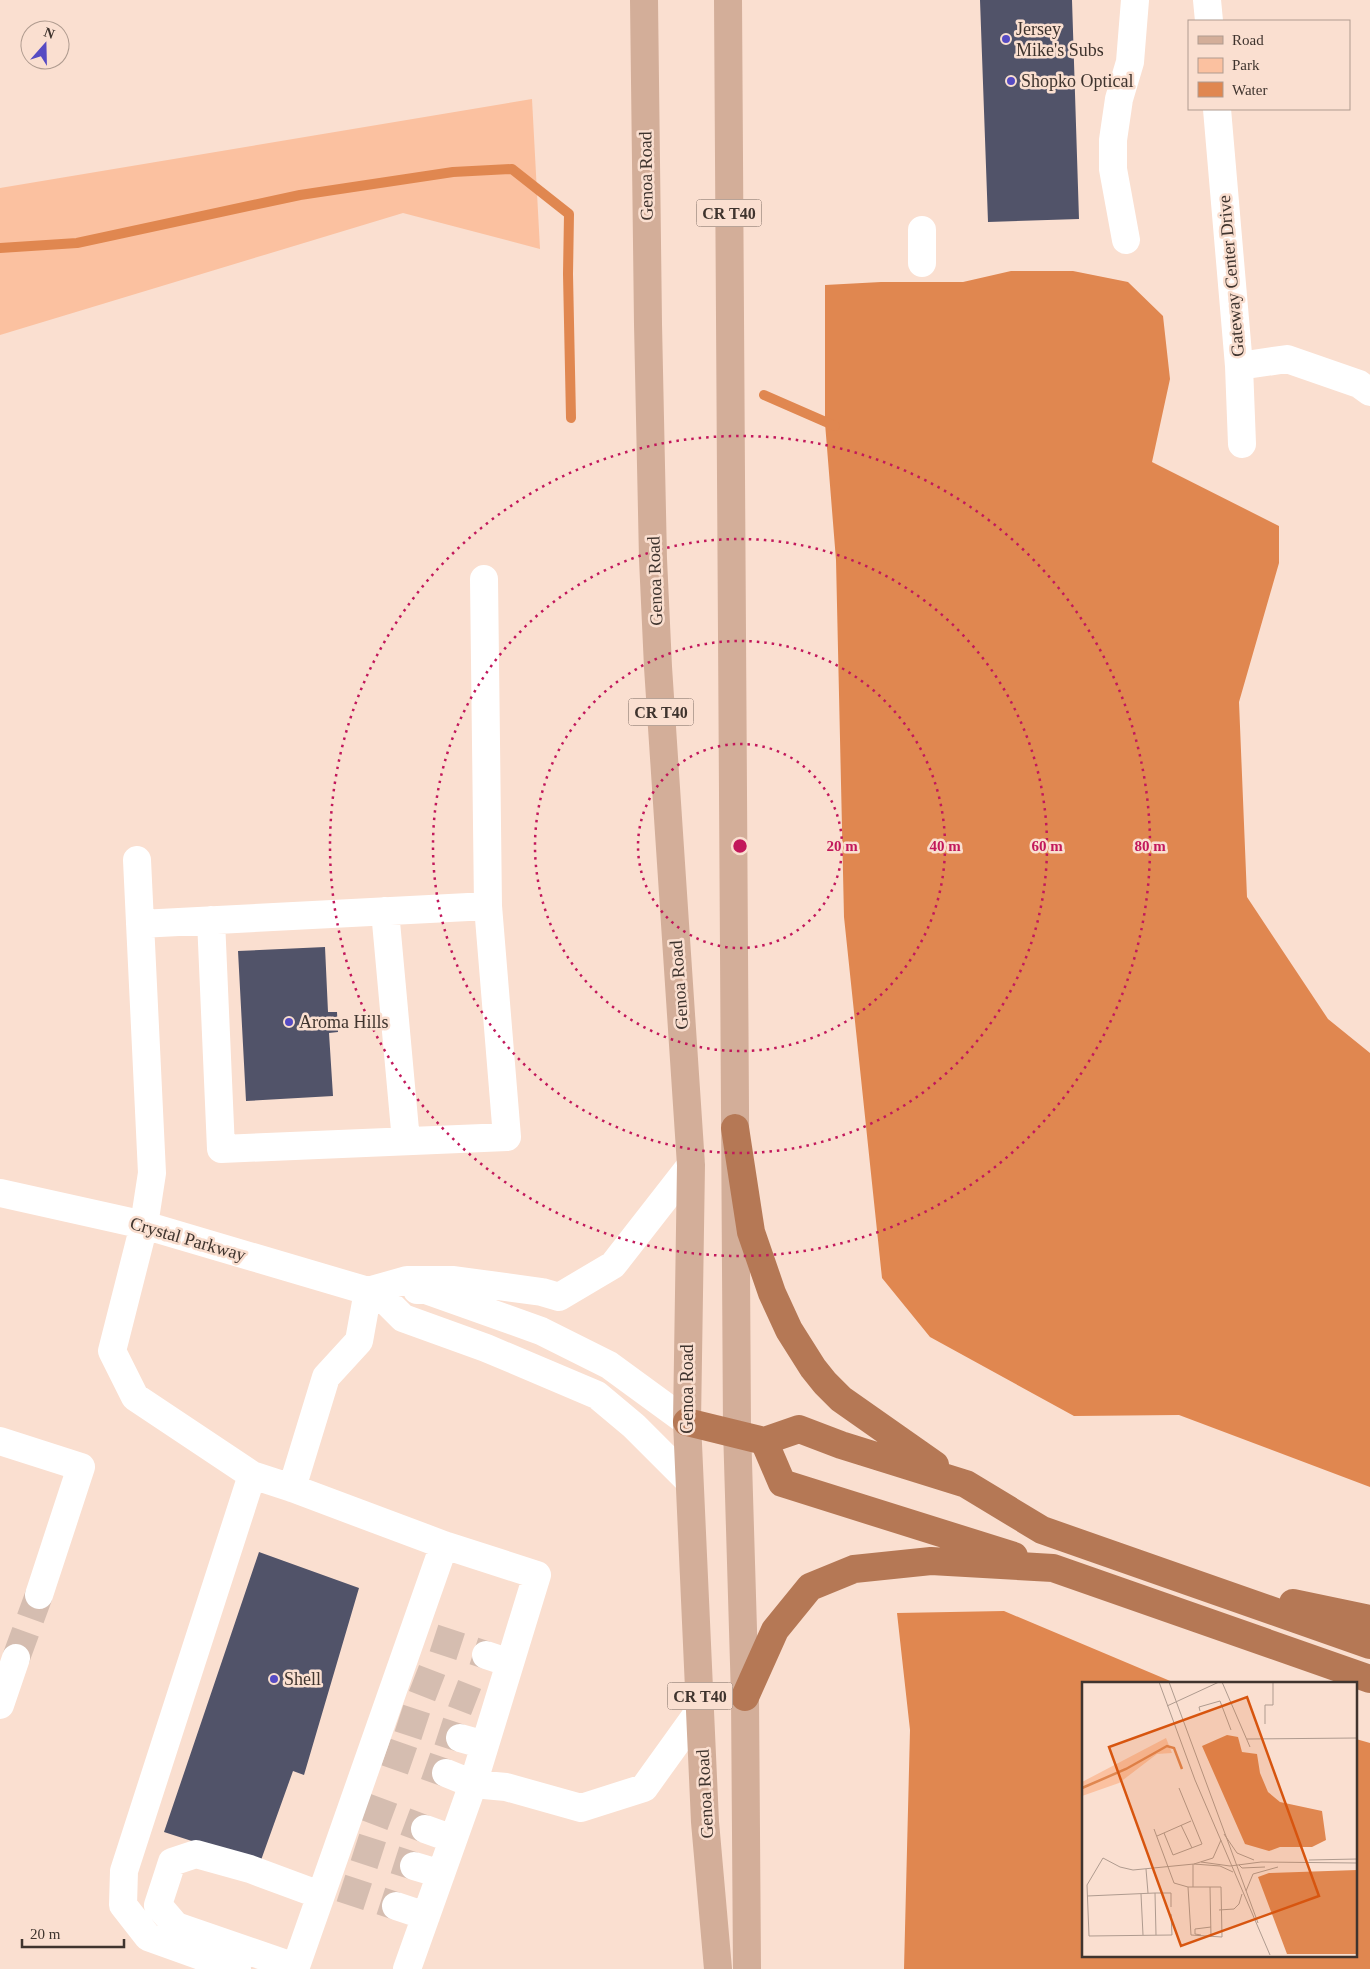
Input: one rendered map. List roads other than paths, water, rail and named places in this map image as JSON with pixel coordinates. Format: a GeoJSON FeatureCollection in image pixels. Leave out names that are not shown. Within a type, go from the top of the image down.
{"type":"FeatureCollection","features":[{"type":"Feature","properties":{"kind":"highway"},"geometry":{"type":"LineString","coordinates":[[735,1128],[751,1232],[772,1293],[789,1330],[801,1350],[825,1383],[841,1399],[922,1456],[1042,1530],[1370,1645]]}},
{"type":"Feature","properties":{"kind":"highway"},"geometry":{"type":"LineString","coordinates":[[686,1422],[764,1441],[798,1429],[841,1445],[966,1484]]}},
{"type":"Feature","properties":{"kind":"highway"},"geometry":{"type":"LineString","coordinates":[[764,1441],[782,1483],[1053,1568],[1370,1679]]}},
{"type":"Feature","properties":{"kind":"highway"},"geometry":{"type":"LineString","coordinates":[[745,1697],[775,1630],[810,1587],[854,1569],[931,1561],[1053,1568]]}},
{"type":"Feature","properties":{"kind":"highway"},"geometry":{"type":"LineString","coordinates":[[1186,1581],[1370,1619]]}},
{"type":"Feature","properties":{"kind":"main road","name":"Genoa Road"},"geometry":{"type":"LineString","coordinates":[[644,0],[648,324],[658,667],[691,1165],[686,1422],[706,1822],[718,1969]]}},
{"type":"Feature","properties":{"kind":"main road","name":"CR T40"},"geometry":{"type":"LineString","coordinates":[[728,0],[737,1434],[745,1697],[747,1969]]}},
{"type":"Feature","properties":{"kind":"street"},"geometry":{"type":"LineString","coordinates":[[1126,240],[1113,169],[1113,140],[1120,99],[1130,62],[1135,0]]}},
{"type":"Feature","properties":{"kind":"street"},"geometry":{"type":"LineString","coordinates":[[1207,0],[1209,20]]}},
{"type":"Feature","properties":{"kind":"street","name":"Gateway Center Drive"},"geometry":{"type":"LineString","coordinates":[[1217,110],[1239,366],[1242,444]]}},
{"type":"Feature","properties":{"kind":"street"},"geometry":{"type":"LineString","coordinates":[[922,230],[922,263]]}},
{"type":"Feature","properties":{"kind":"street"},"geometry":{"type":"LineString","coordinates":[[1239,366],[1287,360],[1359,384],[1370,392]]}},
{"type":"Feature","properties":{"kind":"street"},"geometry":{"type":"LineString","coordinates":[[211,920],[221,1149],[507,1137],[488,906],[484,579]]}},
{"type":"Feature","properties":{"kind":"street"},"geometry":{"type":"LineString","coordinates":[[137,860],[152,1173],[144,1225],[112,1351],[135,1397],[252,1475],[444,1545],[538,1575],[498,1659],[486,1706],[472,1742],[473,1784],[407,1969]]}},
{"type":"Feature","properties":{"kind":"street"},"geometry":{"type":"LineString","coordinates":[[140,924],[488,906]]}},
{"type":"Feature","properties":{"kind":"street"},"geometry":{"type":"LineString","coordinates":[[385,911],[406,1141]]}},
{"type":"Feature","properties":{"kind":"street"},"geometry":{"type":"LineString","coordinates":[[372,1291],[408,1280],[454,1280],[542,1292],[559,1297],[612,1265],[691,1165]]}},
{"type":"Feature","properties":{"kind":"street","name":"Crystal Parkway"},"geometry":{"type":"LineString","coordinates":[[0,1193],[144,1225],[372,1291],[403,1318],[486,1348],[597,1395],[634,1426],[690,1481]]}},
{"type":"Feature","properties":{"kind":"street"},"geometry":{"type":"LineString","coordinates":[[372,1291],[426,1290],[541,1332],[609,1365],[686,1422]]}},
{"type":"Feature","properties":{"kind":"street"},"geometry":{"type":"LineString","coordinates":[[292,1488],[326,1377],[359,1342],[372,1291]]}},
{"type":"Feature","properties":{"kind":"street"},"geometry":{"type":"LineString","coordinates":[[0,1441],[81,1467],[39,1595]]}},
{"type":"Feature","properties":{"kind":"street"},"geometry":{"type":"LineString","coordinates":[[237,1969],[148,1938],[123,1905],[124,1871],[252,1475]]}},
{"type":"Feature","properties":{"kind":"street"},"geometry":{"type":"LineString","coordinates":[[328,1888],[196,1854],[172,1862],[158,1906],[176,1926],[295,1968],[347,1845],[359,1805],[406,1675],[424,1634],[444,1545]]}},
{"type":"Feature","properties":{"kind":"street"},"geometry":{"type":"LineString","coordinates":[[0,1705],[16,1658]]}},
{"type":"Feature","properties":{"kind":"street"},"geometry":{"type":"LineString","coordinates":[[446,1773],[473,1784],[506,1787],[581,1808],[644,1788],[700,1710]]}},
{"type":"Feature","properties":{"kind":"street"},"geometry":{"type":"LineString","coordinates":[[425,1829],[453,1839]]}},
{"type":"Feature","properties":{"kind":"street"},"geometry":{"type":"LineString","coordinates":[[414,1866],[441,1874]]}},
{"type":"Feature","properties":{"kind":"street"},"geometry":{"type":"LineString","coordinates":[[396,1906],[426,1916]]}},
{"type":"Feature","properties":{"kind":"water"},"geometry":{"type":"Polygon","coordinates":[[[1011,271],[1073,271],[1128,282],[1163,316],[1170,379],[1152,462],[1279,526],[1279,563],[1239,702],[1247,897],[1328,1019],[1370,1053],[1370,1487],[1179,1415],[1074,1416],[930,1337],[882,1278],[844,917],[836,560],[825,423],[825,285],[881,282],[963,282],[1011,271]]]}},
{"type":"Feature","properties":{"kind":"water"},"geometry":{"type":"Polygon","coordinates":[[[1004,1611],[1173,1682],[1082,1682],[1082,1956],[1358,1956],[1358,1740],[1370,1743],[1370,1969],[904,1969],[910,1730],[897,1613],[1004,1611]]]}},
{"type":"Feature","properties":{"kind":"waterway"},"geometry":{"type":"LineString","coordinates":[[0,248],[77,243],[300,195],[453,172],[512,169],[569,214],[568,274],[571,418]]}},
{"type":"Feature","properties":{"kind":"waterway"},"geometry":{"type":"LineString","coordinates":[[764,395],[835,426]]}},
{"type":"Feature","properties":{"kind":"tunnel"},"geometry":{"type":"LineString","coordinates":[[16,1658],[39,1595]]}},
{"type":"Feature","properties":{"kind":"tunnel"},"geometry":{"type":"LineString","coordinates":[[434,1638],[486,1655]]}},
{"type":"Feature","properties":{"kind":"tunnel"},"geometry":{"type":"LineString","coordinates":[[414,1678],[476,1702]]}},
{"type":"Feature","properties":{"kind":"tunnel"},"geometry":{"type":"LineString","coordinates":[[399,1718],[460,1738]]}},
{"type":"Feature","properties":{"kind":"tunnel"},"geometry":{"type":"LineString","coordinates":[[386,1752],[446,1773]]}},
{"type":"Feature","properties":{"kind":"tunnel"},"geometry":{"type":"LineString","coordinates":[[366,1807],[425,1829]]}},
{"type":"Feature","properties":{"kind":"tunnel"},"geometry":{"type":"LineString","coordinates":[[355,1847],[414,1866]]}},
{"type":"Feature","properties":{"kind":"tunnel"},"geometry":{"type":"LineString","coordinates":[[341,1888],[396,1906]]}},
{"type":"Feature","properties":{"kind":"place","name":"Jersey Mike's Subs"},"geometry":{"type":"Point","coordinates":[1006,39]}},
{"type":"Feature","properties":{"kind":"place","name":"Shopko Optical"},"geometry":{"type":"Point","coordinates":[1011,81]}},
{"type":"Feature","properties":{"kind":"place","name":"Aroma Hills"},"geometry":{"type":"Point","coordinates":[289,1022]}},
{"type":"Feature","properties":{"kind":"place","name":"Shell"},"geometry":{"type":"Point","coordinates":[274,1679]}}]}
